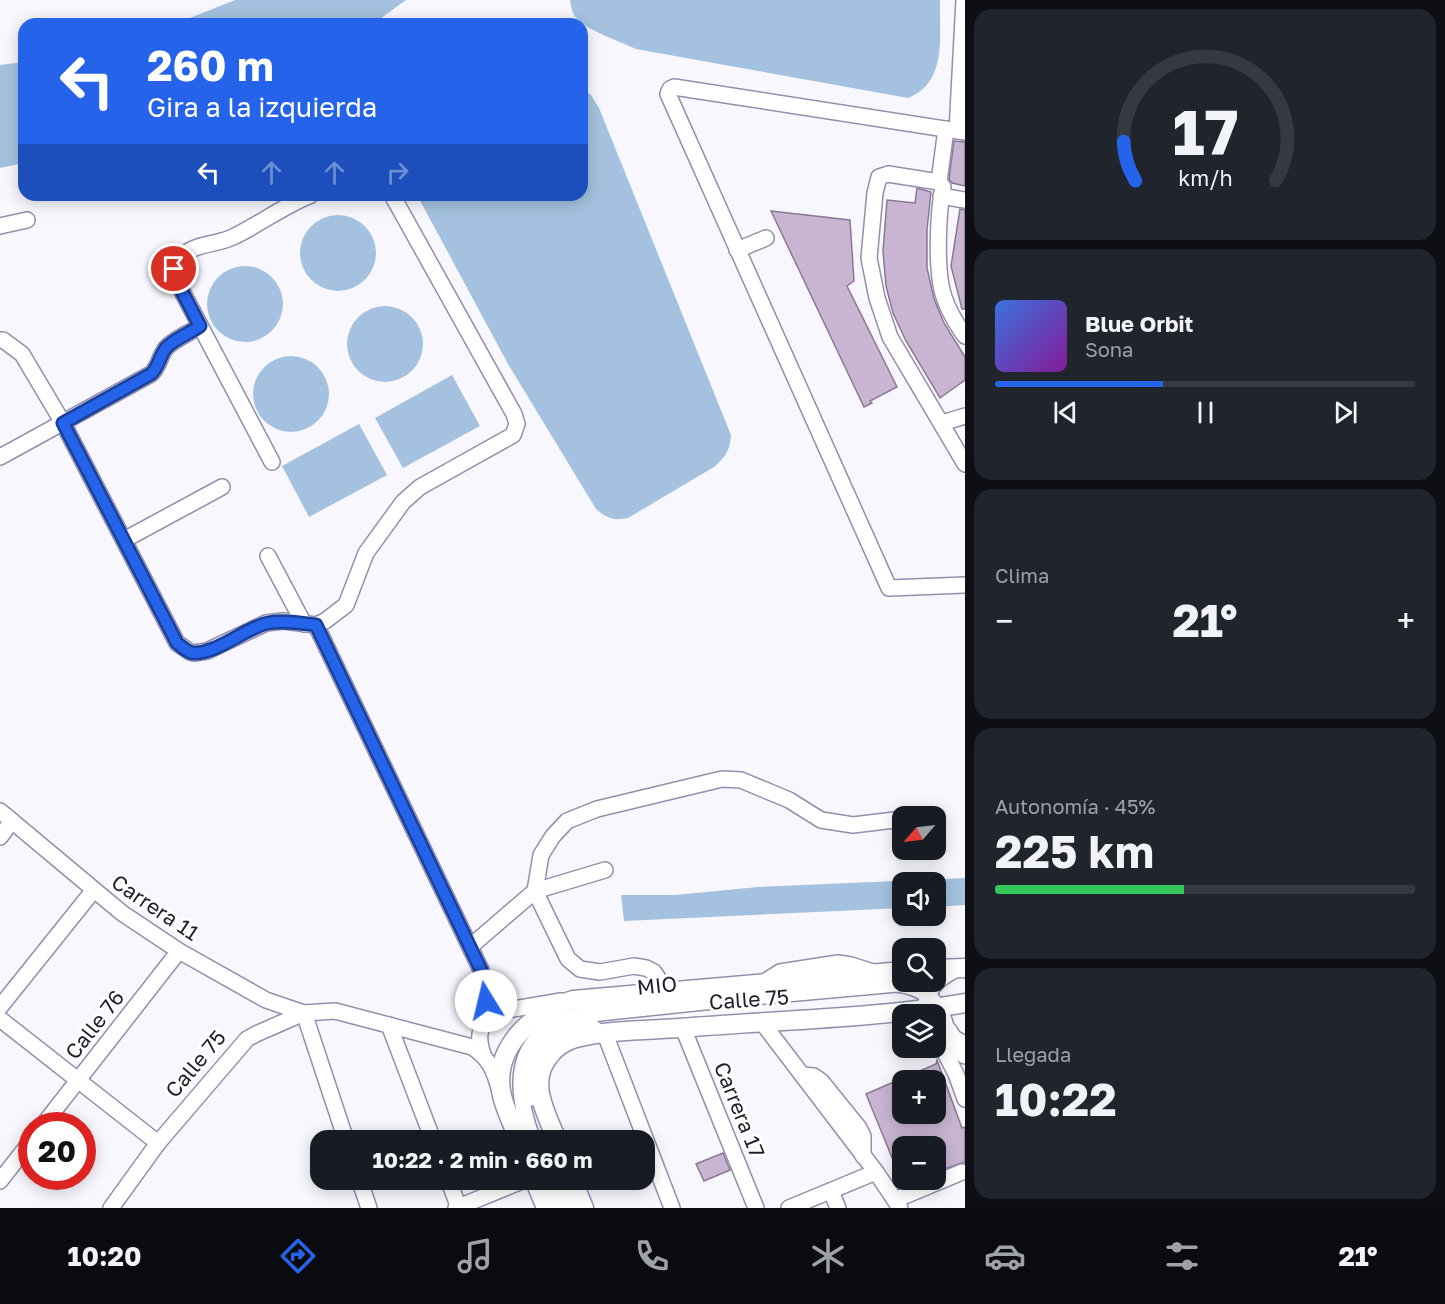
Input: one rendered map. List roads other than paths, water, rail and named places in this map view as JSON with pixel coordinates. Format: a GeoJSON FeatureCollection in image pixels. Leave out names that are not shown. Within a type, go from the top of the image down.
{"type":"FeatureCollection","features":[{"type":"Feature","properties":{"kind":"main road"},"geometry":{"type":"LineString","coordinates":[[946,969],[962,968]]}},
{"type":"Feature","properties":{"kind":"main road","name":"Calle 75"},"geometry":{"type":"LineString","coordinates":[[501,1093],[501,1069],[512,1043],[534,1019],[552,1007],[573,1000],[892,972]]}},
{"type":"Feature","properties":{"kind":"main road","name":"Calle 75"},"geometry":{"type":"LineString","coordinates":[[946,1012],[965,1003]]}},
{"type":"Feature","properties":{"kind":"main road","name":"Calle 75"},"geometry":{"type":"LineString","coordinates":[[553,1130],[539,1093],[540,1076],[545,1061],[556,1048],[574,1038],[761,1021],[892,1013]]}},
{"type":"Feature","properties":{"kind":"main road"},"geometry":{"type":"LineString","coordinates":[[501,1093],[515,1130]]}},
{"type":"Feature","properties":{"kind":"main road"},"geometry":{"type":"LineString","coordinates":[[539,1190],[546,1208]]}},
{"type":"Feature","properties":{"kind":"main road"},"geometry":{"type":"LineString","coordinates":[[577,1190],[584,1208]]}},
{"type":"Feature","properties":{"kind":"street"},"geometry":{"type":"LineString","coordinates":[[964,0],[956,131],[940,189],[939,262],[942,289],[951,314],[965,336]]}},
{"type":"Feature","properties":{"kind":"street"},"geometry":{"type":"LineString","coordinates":[[956,131],[674,87],[668,94],[889,588],[965,585]]}},
{"type":"Feature","properties":{"kind":"street"},"geometry":{"type":"LineString","coordinates":[[965,200],[940,189],[888,174],[879,177],[875,193],[869,258],[877,298],[890,337],[965,464]]}},
{"type":"Feature","properties":{"kind":"street"},"geometry":{"type":"LineString","coordinates":[[272,462],[175,278],[174,269],[182,257],[191,250],[232,238],[296,201]]}},
{"type":"Feature","properties":{"kind":"street"},"geometry":{"type":"LineString","coordinates":[[0,340],[22,354],[63,423],[177,643],[190,652],[207,651],[266,623],[283,621],[310,624],[330,618],[346,605],[366,553],[403,502],[420,487],[513,435],[518,424],[395,201]]}},
{"type":"Feature","properties":{"kind":"street"},"geometry":{"type":"LineString","coordinates":[[0,226],[27,220]]}},
{"type":"Feature","properties":{"kind":"street"},"geometry":{"type":"LineString","coordinates":[[737,250],[766,238]]}},
{"type":"Feature","properties":{"kind":"street"},"geometry":{"type":"LineString","coordinates":[[0,458],[151,374],[157,369],[161,356],[168,346],[200,326]]}},
{"type":"Feature","properties":{"kind":"street"},"geometry":{"type":"LineString","coordinates":[[942,423],[965,416]]}},
{"type":"Feature","properties":{"kind":"street"},"geometry":{"type":"LineString","coordinates":[[124,540],[222,488]]}},
{"type":"Feature","properties":{"kind":"street"},"geometry":{"type":"LineString","coordinates":[[268,556],[310,624],[471,946],[481,970],[488,1018]]}},
{"type":"Feature","properties":{"kind":"street"},"geometry":{"type":"LineString","coordinates":[[667,992],[654,972],[646,968],[634,966],[600,972],[580,969],[568,959],[535,891],[541,855],[553,836],[567,821],[597,809],[722,779],[741,780],[789,800],[821,820],[853,825],[892,820]]}},
{"type":"Feature","properties":{"kind":"street"},"geometry":{"type":"LineString","coordinates":[[0,837],[6,816]]}},
{"type":"Feature","properties":{"kind":"street","name":"Carrera 11"},"geometry":{"type":"LineString","coordinates":[[6,816],[122,914],[179,951],[266,1000],[304,1014]]}},
{"type":"Feature","properties":{"kind":"street"},"geometry":{"type":"LineString","coordinates":[[471,946],[535,891],[605,870]]}},
{"type":"Feature","properties":{"kind":"street"},"geometry":{"type":"LineString","coordinates":[[0,1007],[93,891]]}},
{"type":"Feature","properties":{"kind":"street","name":"Calle 76"},"geometry":{"type":"LineString","coordinates":[[53,1112],[179,951]]}},
{"type":"Feature","properties":{"kind":"street"},"geometry":{"type":"LineString","coordinates":[[936,1004],[937,981],[962,968]]}},
{"type":"Feature","properties":{"kind":"street","name":"MIO"},"geometry":{"type":"LineString","coordinates":[[530,1130],[520,1095],[520,1076],[524,1062],[537,1038],[546,1029],[567,1018],[752,997],[897,984],[915,988],[926,1004]]}},
{"type":"Feature","properties":{"kind":"street"},"geometry":{"type":"LineString","coordinates":[[501,1093],[490,1063],[480,1045],[481,1025],[488,1018],[507,1010],[573,1000]]}},
{"type":"Feature","properties":{"kind":"street","name":"Calle 75"},"geometry":{"type":"LineString","coordinates":[[111,1208],[158,1143],[247,1039],[304,1014],[336,1011],[457,1042],[483,1054]]}},
{"type":"Feature","properties":{"kind":"street"},"geometry":{"type":"LineString","coordinates":[[304,1014],[343,1130]]}},
{"type":"Feature","properties":{"kind":"street","name":"MIO"},"geometry":{"type":"LineString","coordinates":[[543,1130],[535,1109],[530,1083],[533,1063],[537,1053],[545,1044],[556,1035],[570,1030],[759,1014],[892,1017]]}},
{"type":"Feature","properties":{"kind":"street"},"geometry":{"type":"LineString","coordinates":[[0,1018],[158,1143]]}},
{"type":"Feature","properties":{"kind":"street"},"geometry":{"type":"LineString","coordinates":[[761,1021],[876,1172],[897,1204],[962,1172]]}},
{"type":"Feature","properties":{"kind":"street"},"geometry":{"type":"LineString","coordinates":[[389,1025],[429,1130]]}},
{"type":"Feature","properties":{"kind":"street","name":"Carrera 17"},"geometry":{"type":"LineString","coordinates":[[683,1028],[756,1208]]}},
{"type":"Feature","properties":{"kind":"street"},"geometry":{"type":"LineString","coordinates":[[946,1030],[965,1044]]}},
{"type":"Feature","properties":{"kind":"street"},"geometry":{"type":"LineString","coordinates":[[946,1032],[965,1056]]}},
{"type":"Feature","properties":{"kind":"street"},"geometry":{"type":"LineString","coordinates":[[605,1034],[672,1208]]}},
{"type":"Feature","properties":{"kind":"street"},"geometry":{"type":"LineString","coordinates":[[946,1048],[965,1100]]}},
{"type":"Feature","properties":{"kind":"street"},"geometry":{"type":"LineString","coordinates":[[0,1181],[18,1158]]}},
{"type":"Feature","properties":{"kind":"street"},"geometry":{"type":"LineString","coordinates":[[789,1208],[876,1172]]}},
{"type":"Feature","properties":{"kind":"street"},"geometry":{"type":"LineString","coordinates":[[363,1190],[369,1208]]}},
{"type":"Feature","properties":{"kind":"street"},"geometry":{"type":"LineString","coordinates":[[452,1190],[458,1208],[501,1190]]}},
{"type":"Feature","properties":{"kind":"street"},"geometry":{"type":"LineString","coordinates":[[552,1190],[559,1208]]}},
{"type":"Feature","properties":{"kind":"street"},"geometry":{"type":"LineString","coordinates":[[567,1190],[574,1208]]}},
{"type":"Feature","properties":{"kind":"street"},"geometry":{"type":"LineString","coordinates":[[831,1191],[838,1208]]}},
{"type":"Feature","properties":{"kind":"water"},"geometry":{"type":"Polygon","coordinates":[[[235,0],[406,0],[381,18],[190,18],[235,0]]]}},
{"type":"Feature","properties":{"kind":"water"},"geometry":{"type":"Polygon","coordinates":[[[570,0],[940,0],[939,56],[930,81],[921,91],[908,98],[636,49],[588,27],[588,18],[576,18],[570,0]]]}},
{"type":"Feature","properties":{"kind":"water"},"geometry":{"type":"Polygon","coordinates":[[[18,63],[18,164],[0,168],[0,65],[18,63]]]}},
{"type":"Feature","properties":{"kind":"water"},"geometry":{"type":"Polygon","coordinates":[[[588,93],[599,108],[731,435],[726,453],[714,467],[628,518],[618,519],[603,515],[596,509],[508,364],[420,201],[588,201],[588,93]]]}},
{"type":"Feature","properties":{"kind":"water"},"geometry":{"type":"Polygon","coordinates":[[[338,215],[353,218],[365,226],[373,238],[376,253],[373,268],[365,280],[353,288],[338,291],[323,288],[311,280],[303,268],[300,253],[303,238],[311,226],[323,218],[338,215]]]}},
{"type":"Feature","properties":{"kind":"water"},"geometry":{"type":"Polygon","coordinates":[[[245,266],[260,269],[272,277],[280,289],[283,304],[280,319],[272,331],[260,339],[245,342],[230,339],[218,331],[210,319],[207,304],[210,289],[218,277],[230,269],[245,266]]]}},
{"type":"Feature","properties":{"kind":"water"},"geometry":{"type":"Polygon","coordinates":[[[385,306],[400,309],[412,317],[420,329],[423,344],[420,359],[412,371],[400,379],[385,382],[370,379],[358,371],[350,359],[347,344],[350,329],[358,317],[370,309],[385,306]]]}},
{"type":"Feature","properties":{"kind":"water"},"geometry":{"type":"Polygon","coordinates":[[[291,356],[306,359],[318,367],[326,379],[329,394],[326,409],[318,421],[306,429],[291,432],[276,429],[264,421],[256,409],[253,394],[256,379],[264,367],[276,359],[291,356]]]}},
{"type":"Feature","properties":{"kind":"water"},"geometry":{"type":"Polygon","coordinates":[[[452,375],[480,426],[403,468],[375,418],[452,375]]]}},
{"type":"Feature","properties":{"kind":"water"},"geometry":{"type":"Polygon","coordinates":[[[359,424],[387,475],[309,517],[282,466],[359,424]]]}},
{"type":"Feature","properties":{"kind":"water"},"geometry":{"type":"Polygon","coordinates":[[[965,878],[965,905],[946,906],[946,879],[965,878]]]}},
{"type":"Feature","properties":{"kind":"water"},"geometry":{"type":"Polygon","coordinates":[[[892,881],[892,909],[624,921],[621,895],[675,895],[758,887],[892,881]]]}}]}
